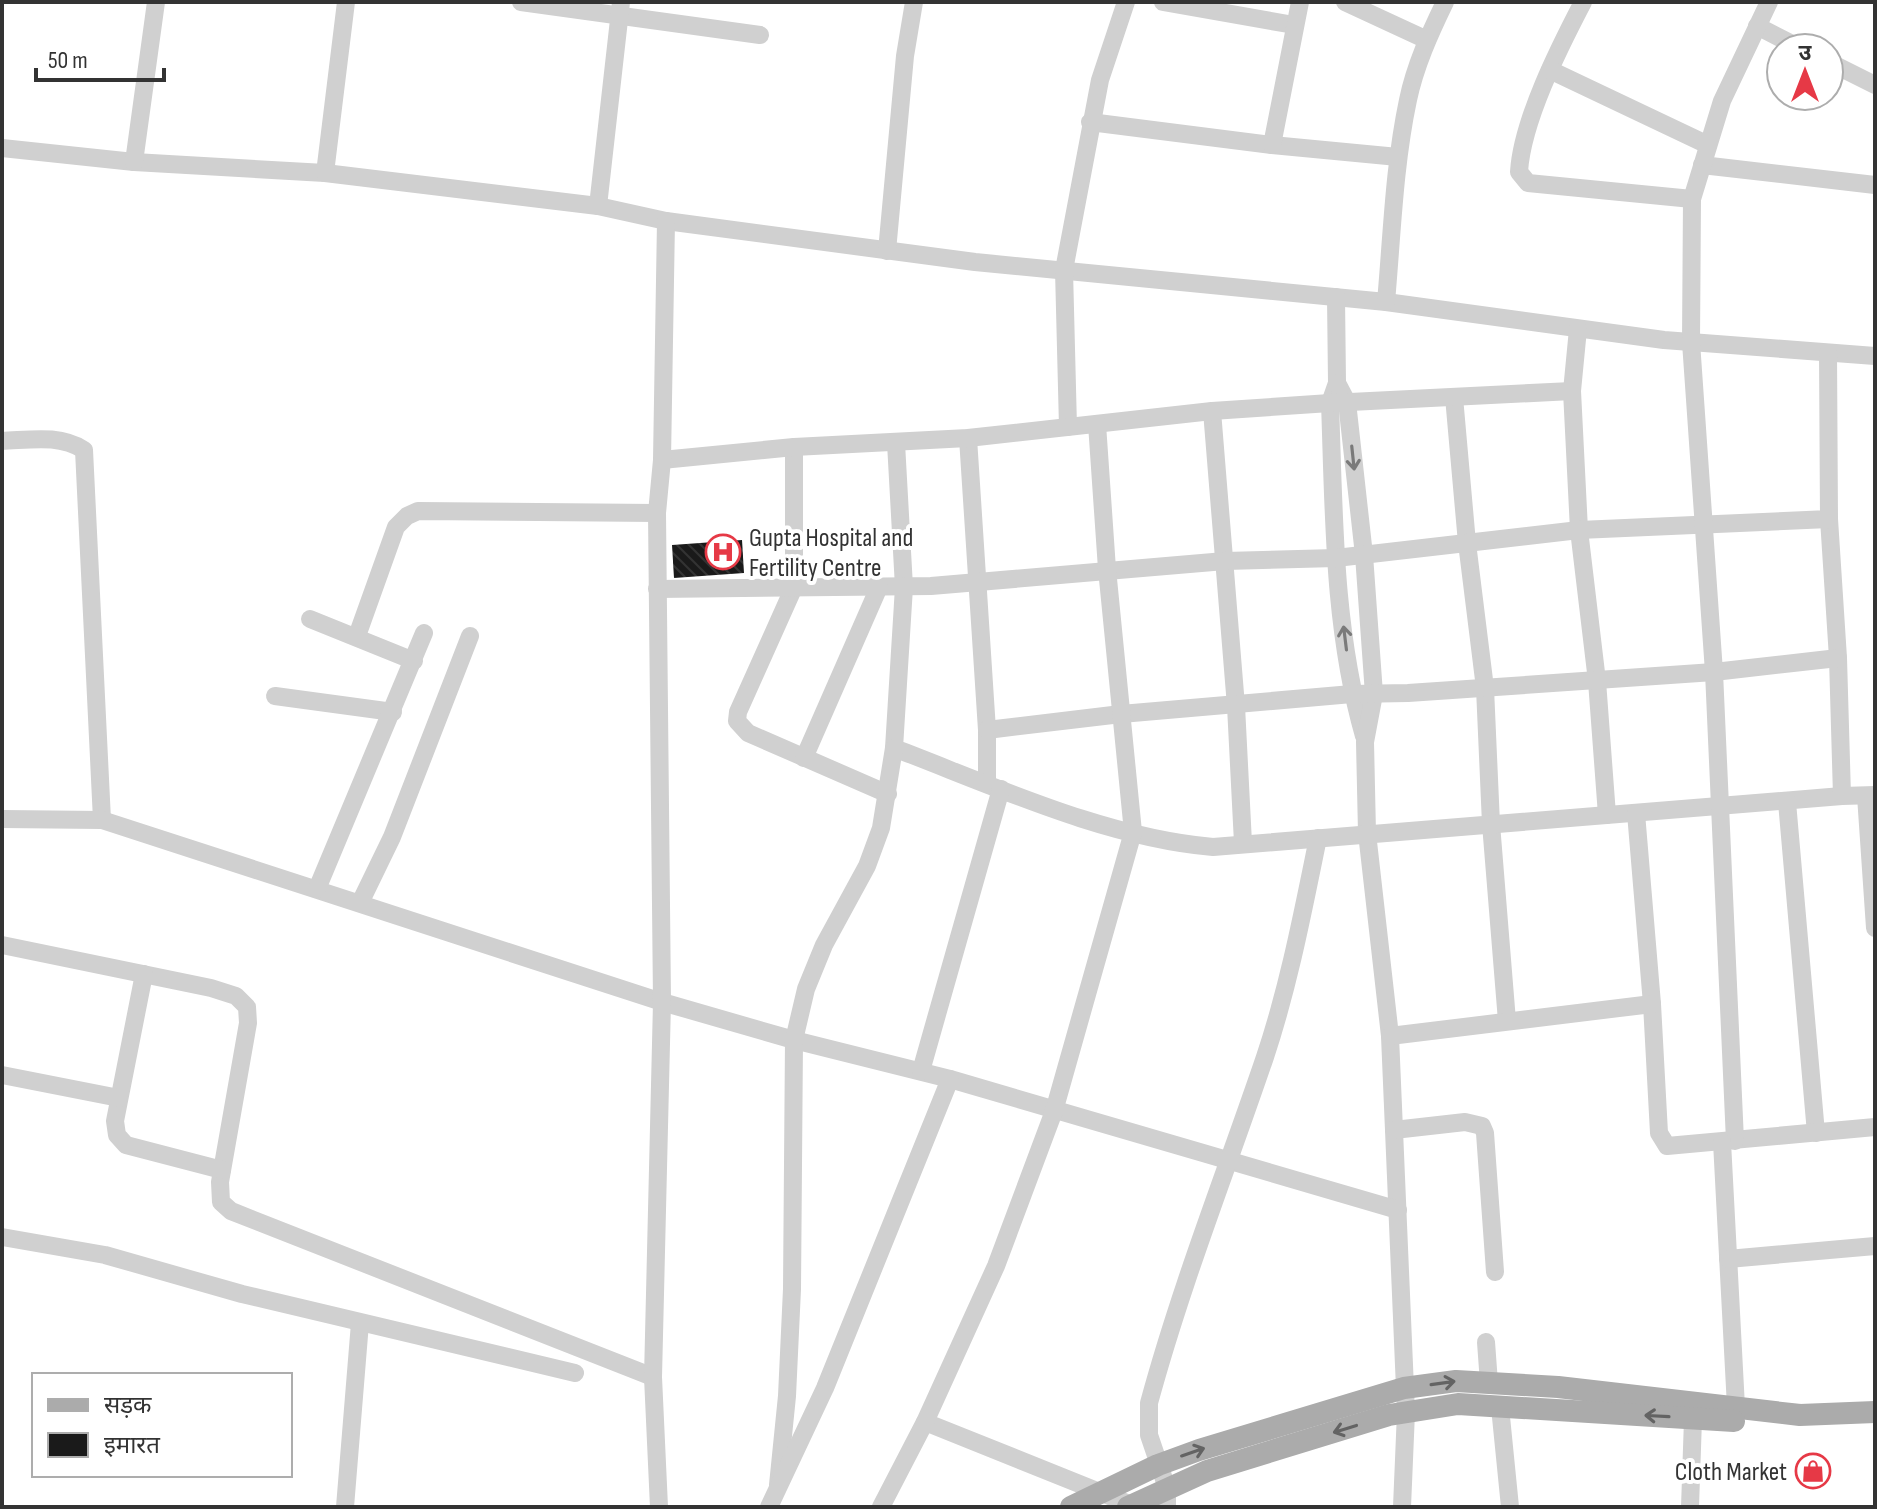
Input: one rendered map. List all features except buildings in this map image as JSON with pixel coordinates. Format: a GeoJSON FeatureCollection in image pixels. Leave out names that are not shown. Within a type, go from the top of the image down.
{"type":"FeatureCollection","features":[{"type":"Feature","properties":{"kind":"main road"},"geometry":{"type":"LineString","coordinates":[[1071,1507],[1158,1465],[1199,1450],[1404,1388],[1456,1381],[1558,1387],[1800,1415],[1875,1412]]}},
{"type":"Feature","properties":{"kind":"main road"},"geometry":{"type":"LineString","coordinates":[[1130,1506],[1167,1498],[1207,1471],[1389,1415],[1458,1404],[1801,1425],[1875,1426]]}},
{"type":"Feature","properties":{"kind":"street"},"geometry":{"type":"LineString","coordinates":[[134,162],[156,2]]}},
{"type":"Feature","properties":{"kind":"street"},"geometry":{"type":"LineString","coordinates":[[325,173],[346,2]]}},
{"type":"Feature","properties":{"kind":"street"},"geometry":{"type":"LineString","coordinates":[[521,2],[620,9],[760,35]]}},
{"type":"Feature","properties":{"kind":"street"},"geometry":{"type":"LineString","coordinates":[[887,251],[905,56],[914,2]]}},
{"type":"Feature","properties":{"kind":"street"},"geometry":{"type":"LineString","coordinates":[[1068,427],[1064,270],[1090,122],[1100,80],[1126,2]]}},
{"type":"Feature","properties":{"kind":"street"},"geometry":{"type":"LineString","coordinates":[[1163,2],[1294,25]]}},
{"type":"Feature","properties":{"kind":"street"},"geometry":{"type":"LineString","coordinates":[[1272,145],[1300,2]]}},
{"type":"Feature","properties":{"kind":"street"},"geometry":{"type":"LineString","coordinates":[[1345,2],[1427,40]]}},
{"type":"Feature","properties":{"kind":"street"},"geometry":{"type":"LineString","coordinates":[[1386,302],[1398,157],[1408,97],[1427,40],[1445,2]]}},
{"type":"Feature","properties":{"kind":"street"},"geometry":{"type":"LineString","coordinates":[[1583,2],[1550,70],[1520,151],[1519,172],[1528,183],[1692,199]]}},
{"type":"Feature","properties":{"kind":"street"},"geometry":{"type":"LineString","coordinates":[[1736,1407],[1728,1259],[1720,807],[1714,672],[1691,342],[1692,199],[1722,101],[1769,2]]}},
{"type":"Feature","properties":{"kind":"street"},"geometry":{"type":"LineString","coordinates":[[598,206],[620,9]]}},
{"type":"Feature","properties":{"kind":"street"},"geometry":{"type":"LineString","coordinates":[[1757,26],[1769,32]]}},
{"type":"Feature","properties":{"kind":"street"},"geometry":{"type":"LineString","coordinates":[[1550,70],[1708,145]]}},
{"type":"Feature","properties":{"kind":"street"},"geometry":{"type":"LineString","coordinates":[[1845,70],[1875,85]]}},
{"type":"Feature","properties":{"kind":"street"},"geometry":{"type":"LineString","coordinates":[[1090,122],[1398,157]]}},
{"type":"Feature","properties":{"kind":"street"},"geometry":{"type":"LineString","coordinates":[[2,148],[134,162],[325,173],[598,206],[666,221],[887,251],[1386,302],[1691,342],[1875,356]]}},
{"type":"Feature","properties":{"kind":"street"},"geometry":{"type":"LineString","coordinates":[[1702,165],[1875,185]]}},
{"type":"Feature","properties":{"kind":"street"},"geometry":{"type":"LineString","coordinates":[[659,1507],[653,1377],[662,1002],[657,513],[662,460],[666,221]]}},
{"type":"Feature","properties":{"kind":"street"},"geometry":{"type":"LineString","coordinates":[[1336,297],[1337,383],[1364,555],[1374,694],[1365,742],[1367,833],[1390,1036],[1406,1412],[1402,1507]]}},
{"type":"Feature","properties":{"kind":"street"},"geometry":{"type":"LineString","coordinates":[[1578,329],[1572,391],[1579,530],[1597,681],[1607,815]]}},
{"type":"Feature","properties":{"kind":"street"},"geometry":{"type":"LineString","coordinates":[[1828,353],[1829,519],[1838,658],[1842,796]]}},
{"type":"Feature","properties":{"kind":"street"},"geometry":{"type":"LineString","coordinates":[[662,460],[794,447],[968,438],[1212,411],[1572,391]]}},
{"type":"Feature","properties":{"kind":"street"},"geometry":{"type":"LineString","coordinates":[[1454,397],[1467,543],[1485,688],[1491,824],[1507,1021]]}},
{"type":"Feature","properties":{"kind":"street"},"geometry":{"type":"LineString","coordinates":[[1339,402],[1336,558],[1352,694],[1365,742]]}},
{"type":"Feature","properties":{"kind":"street"},"geometry":{"type":"LineString","coordinates":[[1212,411],[1236,706],[1243,843]]}},
{"type":"Feature","properties":{"kind":"street"},"geometry":{"type":"LineString","coordinates":[[881,1507],[925,1422],[996,1266],[1054,1111],[1133,832],[1107,569],[1097,424]]}},
{"type":"Feature","properties":{"kind":"street"},"geometry":{"type":"LineString","coordinates":[[921,1071],[994,786],[987,730],[968,438]]}},
{"type":"Feature","properties":{"kind":"street"},"geometry":{"type":"LineString","coordinates":[[2,441],[54,439],[73,443],[84,450],[102,820]]}},
{"type":"Feature","properties":{"kind":"street"},"geometry":{"type":"LineString","coordinates":[[778,1485],[787,1396],[792,1289],[794,1040],[806,989],[824,945],[867,866],[881,828],[888,794],[894,748],[904,587],[896,443]]}},
{"type":"Feature","properties":{"kind":"street"},"geometry":{"type":"LineString","coordinates":[[794,447],[794,587],[738,712],[737,721],[748,733],[888,794]]}},
{"type":"Feature","properties":{"kind":"street"},"geometry":{"type":"LineString","coordinates":[[357,636],[396,527],[407,516],[418,511],[657,513]]}},
{"type":"Feature","properties":{"kind":"street"},"geometry":{"type":"LineString","coordinates":[[657,589],[904,587],[1225,561],[1336,558],[1579,530],[1829,519]]}},
{"type":"Feature","properties":{"kind":"street"},"geometry":{"type":"LineString","coordinates":[[804,758],[879,587]]}},
{"type":"Feature","properties":{"kind":"street"},"geometry":{"type":"LineString","coordinates":[[310,619],[414,661]]}},
{"type":"Feature","properties":{"kind":"street"},"geometry":{"type":"LineString","coordinates":[[317,889],[424,633]]}},
{"type":"Feature","properties":{"kind":"street"},"geometry":{"type":"LineString","coordinates":[[360,903],[392,837],[470,636]]}},
{"type":"Feature","properties":{"kind":"street"},"geometry":{"type":"LineString","coordinates":[[987,730],[1121,714],[1352,694],[1597,681],[1838,658]]}},
{"type":"Feature","properties":{"kind":"street"},"geometry":{"type":"LineString","coordinates":[[275,696],[393,712]]}},
{"type":"Feature","properties":{"kind":"street"},"geometry":{"type":"LineString","coordinates":[[894,748],[1051,808],[1182,844],[1213,847],[1870,795],[1875,928]]}},
{"type":"Feature","properties":{"kind":"street"},"geometry":{"type":"LineString","coordinates":[[1787,802],[1816,1133]]}},
{"type":"Feature","properties":{"kind":"street"},"geometry":{"type":"LineString","coordinates":[[1636,813],[1659,1133],[1667,1146],[1875,1127]]}},
{"type":"Feature","properties":{"kind":"street"},"geometry":{"type":"LineString","coordinates":[[2,819],[102,820],[662,1002],[794,1040],[950,1079],[1398,1210]]}},
{"type":"Feature","properties":{"kind":"street"},"geometry":{"type":"LineString","coordinates":[[1167,1498],[1149,1435],[1149,1403],[1227,1159],[1265,1055],[1291,967],[1318,838]]}},
{"type":"Feature","properties":{"kind":"street"},"geometry":{"type":"LineString","coordinates":[[2,945],[211,988],[236,996],[247,1007],[248,1023],[222,1170],[221,1202],[231,1211],[653,1377]]}},
{"type":"Feature","properties":{"kind":"street"},"geometry":{"type":"LineString","coordinates":[[144,974],[115,1121],[117,1135],[126,1145],[222,1170]]}},
{"type":"Feature","properties":{"kind":"street"},"geometry":{"type":"LineString","coordinates":[[1390,1036],[1652,1004]]}},
{"type":"Feature","properties":{"kind":"street"},"geometry":{"type":"LineString","coordinates":[[2,1075],[119,1098]]}},
{"type":"Feature","properties":{"kind":"street"},"geometry":{"type":"LineString","coordinates":[[769,1507],[825,1388],[950,1079]]}},
{"type":"Feature","properties":{"kind":"street"},"geometry":{"type":"LineString","coordinates":[[1394,1130],[1465,1122],[1482,1126],[1495,1272]]}},
{"type":"Feature","properties":{"kind":"street"},"geometry":{"type":"LineString","coordinates":[[2,1237],[105,1255],[242,1294],[575,1373]]}},
{"type":"Feature","properties":{"kind":"street"},"geometry":{"type":"LineString","coordinates":[[1728,1259],[1875,1246]]}},
{"type":"Feature","properties":{"kind":"street"},"geometry":{"type":"LineString","coordinates":[[345,1507],[360,1323]]}},
{"type":"Feature","properties":{"kind":"street"},"geometry":{"type":"LineString","coordinates":[[1486,1342],[1489,1383]]}},
{"type":"Feature","properties":{"kind":"street"},"geometry":{"type":"LineString","coordinates":[[1500,1407],[1510,1507]]}},
{"type":"Feature","properties":{"kind":"street"},"geometry":{"type":"LineString","coordinates":[[1690,1507],[1693,1419]]}},
{"type":"Feature","properties":{"kind":"street"},"geometry":{"type":"LineString","coordinates":[[925,1422],[1130,1506]]}},
{"type":"Feature","properties":{"kind":"place","name":"Gupta Hospital and Fertility Centre"},"geometry":{"type":"Point","coordinates":[723,552]}},
{"type":"Feature","properties":{"kind":"place","name":"Cloth Market"},"geometry":{"type":"Point","coordinates":[1813,1471]}}]}
